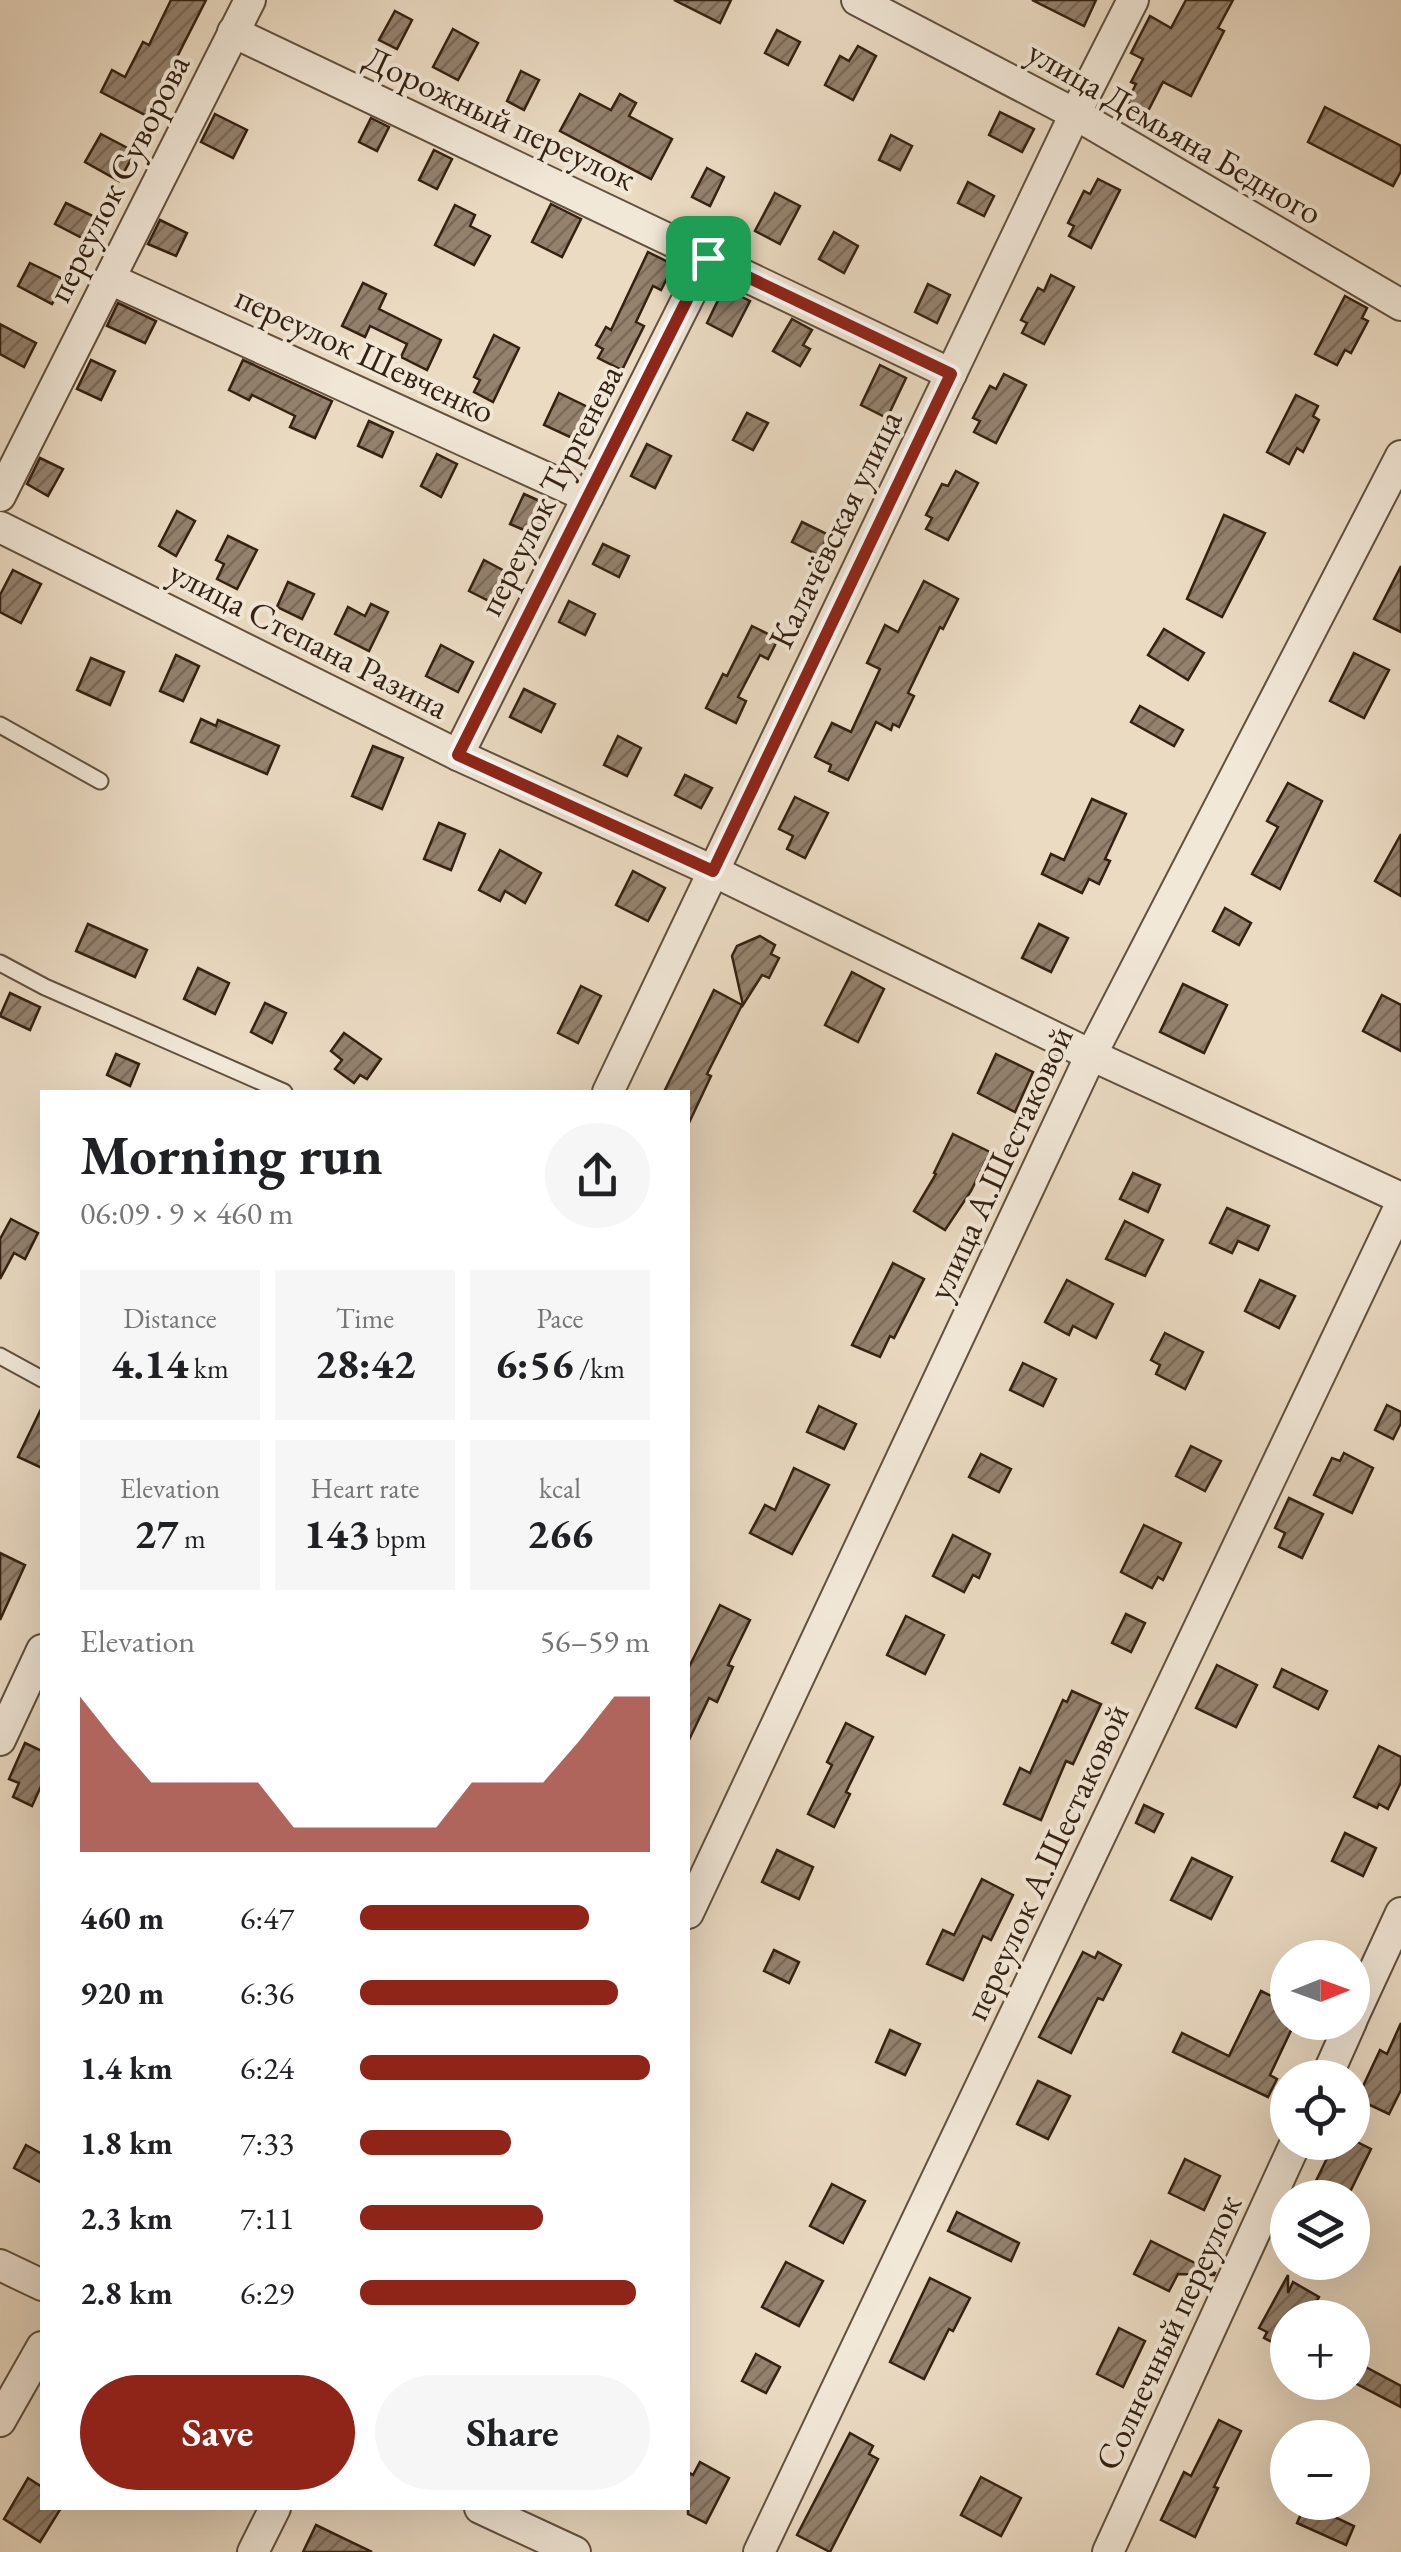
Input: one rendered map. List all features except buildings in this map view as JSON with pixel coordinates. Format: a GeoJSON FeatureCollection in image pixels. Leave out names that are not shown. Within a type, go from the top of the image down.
{"type":"FeatureCollection","features":[{"type":"Feature","properties":{"kind":"street","name":"переулок Суворова"},"geometry":{"type":"LineString","coordinates":[[0,496],[250,0]]}},
{"type":"Feature","properties":{"kind":"street","name":"улица Демьяна Бедного"},"geometry":{"type":"LineString","coordinates":[[857,0],[1075,114],[1401,305]]}},
{"type":"Feature","properties":{"kind":"street","name":"Калачёвская улица"},"geometry":{"type":"LineString","coordinates":[[609,1090],[1075,114],[1134,0]]}},
{"type":"Feature","properties":{"kind":"street","name":"Дорожный переулок"},"geometry":{"type":"LineString","coordinates":[[234,32],[951,374]]}},
{"type":"Feature","properties":{"kind":"street","name":"переулок Тургенева"},"geometry":{"type":"LineString","coordinates":[[458,755],[708,258]]}},
{"type":"Feature","properties":{"kind":"street","name":"переулок Шевченко"},"geometry":{"type":"LineString","coordinates":[[110,279],[588,498]]}},
{"type":"Feature","properties":{"kind":"street","name":"улица А.Шестаковой"},"geometry":{"type":"LineString","coordinates":[[690,1909],[1091,1055],[1401,456]]}},
{"type":"Feature","properties":{"kind":"street","name":"улица Степана Разина"},"geometry":{"type":"LineString","coordinates":[[0,527],[458,755],[713,871],[1401,1201]]}},
{"type":"Feature","properties":{"kind":"street","name":"переулок А.Шестаковой"},"geometry":{"type":"LineString","coordinates":[[760,2552],[1401,1201]]}},
{"type":"Feature","properties":{"kind":"street"},"geometry":{"type":"LineString","coordinates":[[0,1740],[40,1654]]}},
{"type":"Feature","properties":{"kind":"street"},"geometry":{"type":"LineString","coordinates":[[1370,1981],[1401,1913]]}},
{"type":"Feature","properties":{"kind":"street","name":"Солнечный переулок"},"geometry":{"type":"LineString","coordinates":[[1108,2552],[1288,2160]]}},
{"type":"Feature","properties":{"kind":"street"},"geometry":{"type":"LineString","coordinates":[[0,2265],[40,2284]]}},
{"type":"Feature","properties":{"kind":"street"},"geometry":{"type":"LineString","coordinates":[[0,2421],[40,2350]]}},
{"type":"Feature","properties":{"kind":"street"},"geometry":{"type":"LineString","coordinates":[[252,2552],[274,2510]]}},
{"type":"Feature","properties":{"kind":"street"},"geometry":{"type":"LineString","coordinates":[[484,2510],[574,2552]]}},
{"type":"Feature","properties":{"kind":"lane"},"geometry":{"type":"LineString","coordinates":[[0,725],[100,782]]}},
{"type":"Feature","properties":{"kind":"lane"},"geometry":{"type":"LineString","coordinates":[[0,962],[45,987],[279,1090]]}},
{"type":"Feature","properties":{"kind":"lane"},"geometry":{"type":"LineString","coordinates":[[0,1356],[40,1377]]}},
{"type":"Feature","properties":{"kind":"route"},"geometry":{"type":"LineString","coordinates":[[708,258],[951,374],[713,871],[458,755],[708,258]]}}]}
